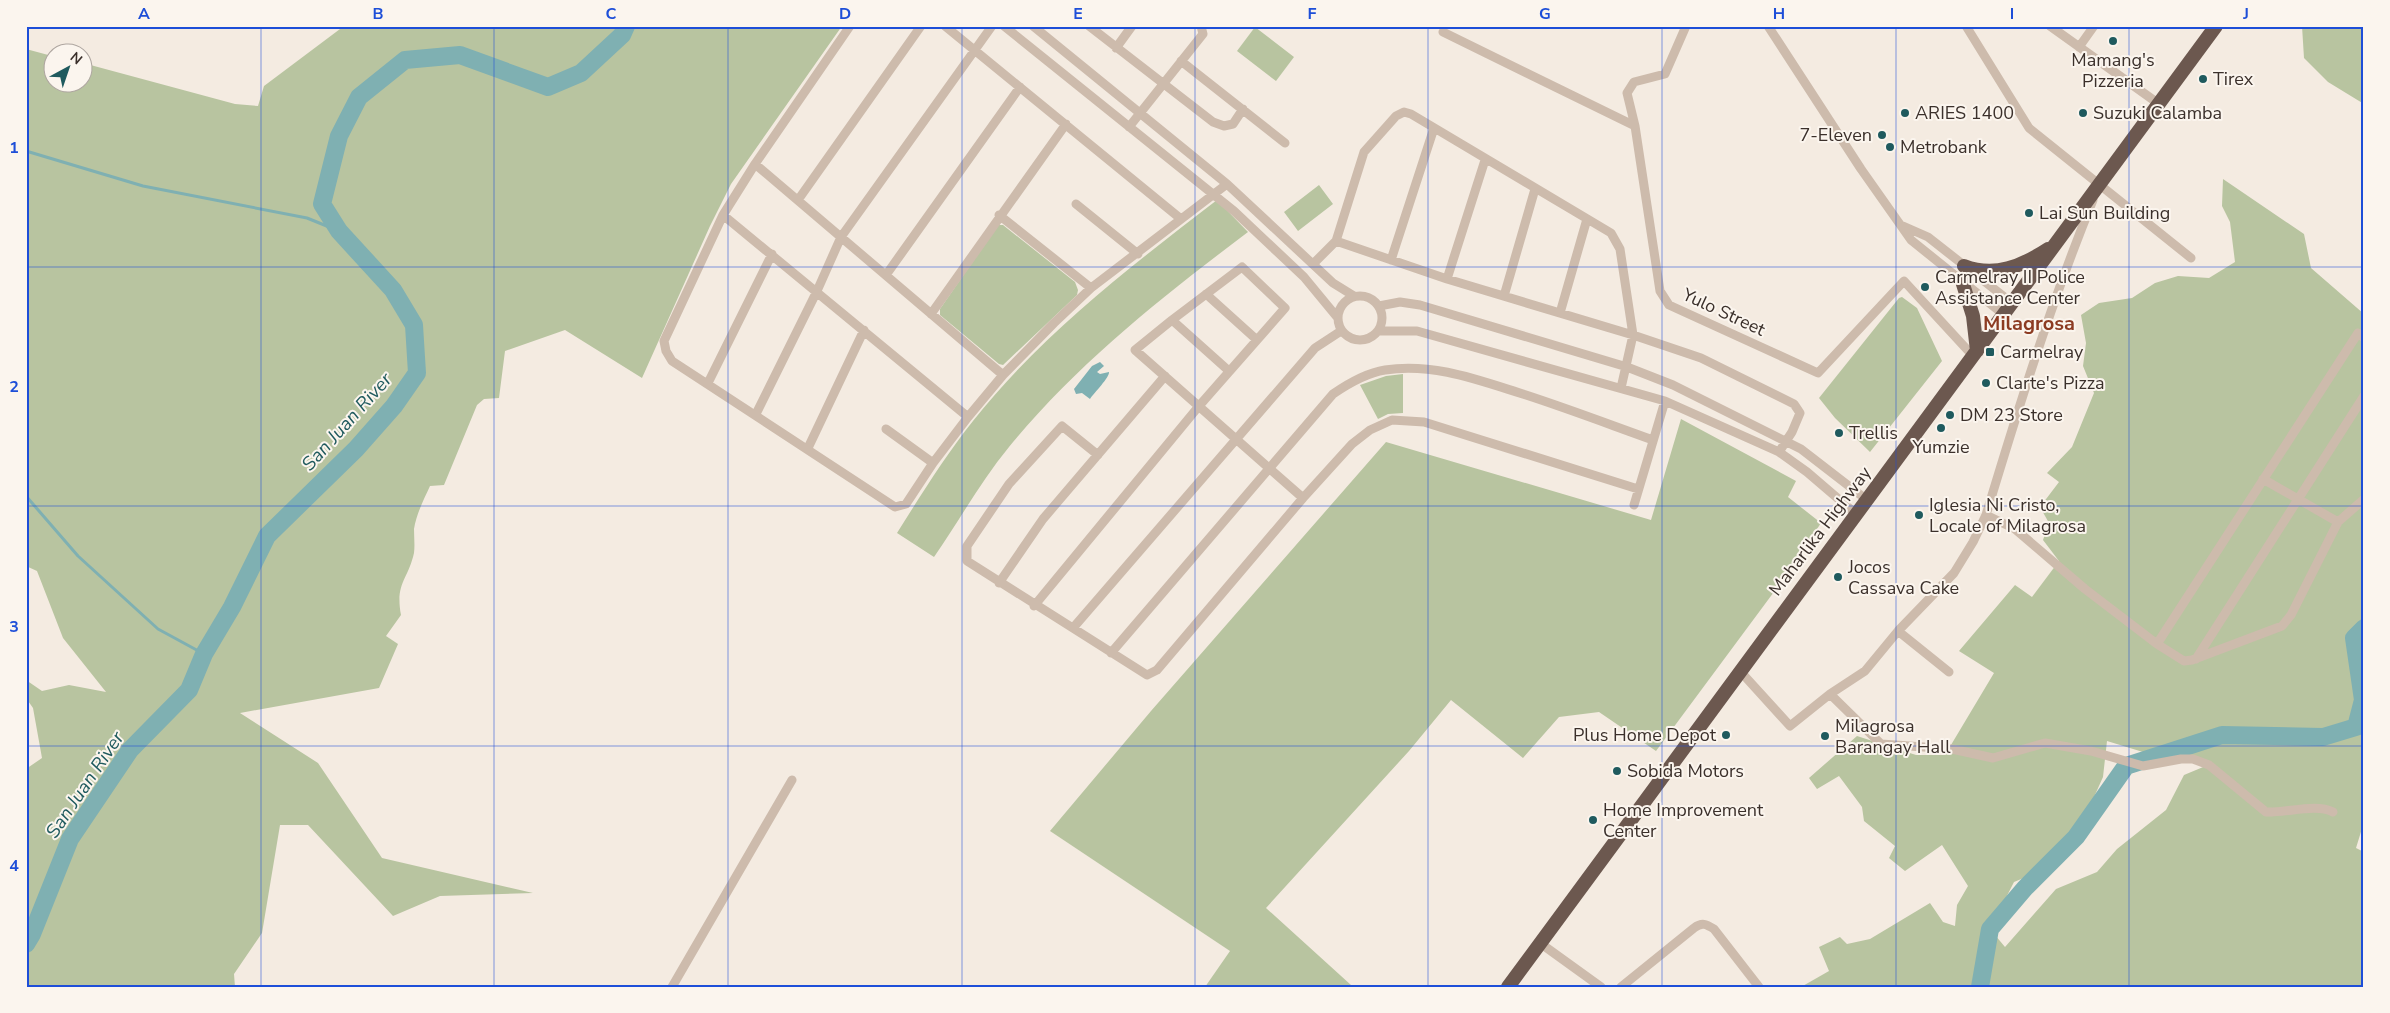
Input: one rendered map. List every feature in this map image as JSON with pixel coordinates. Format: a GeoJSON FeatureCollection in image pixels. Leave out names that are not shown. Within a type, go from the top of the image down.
{"type":"FeatureCollection","features":[{"type":"Feature","properties":{"kind":"highway","name":"Maharlika Highway"},"geometry":{"type":"LineString","coordinates":[[1508,987],[2216,26]]}},
{"type":"Feature","properties":{"kind":"highway"},"geometry":{"type":"LineString","coordinates":[[1964,266],[1977,271],[1990,271],[2024,264],[2055,245]]}},
{"type":"Feature","properties":{"kind":"highway"},"geometry":{"type":"LineString","coordinates":[[1962,281],[1973,316],[1975,353]]}},
{"type":"Feature","properties":{"kind":"street"},"geometry":{"type":"LineString","coordinates":[[850,26],[755,164],[723,215],[664,341],[666,351],[672,361],[896,507],[906,504],[932,463],[1004,375],[1091,288],[1138,254],[1227,184]]}},
{"type":"Feature","properties":{"kind":"street"},"geometry":{"type":"LineString","coordinates":[[798,200],[921,26]]}},
{"type":"Feature","properties":{"kind":"street"},"geometry":{"type":"LineString","coordinates":[[945,26],[1181,219]]}},
{"type":"Feature","properties":{"kind":"street"},"geometry":{"type":"LineString","coordinates":[[756,414],[817,291],[841,237],[992,26]]}},
{"type":"Feature","properties":{"kind":"street"},"geometry":{"type":"LineString","coordinates":[[1004,26],[1214,193],[1304,277],[1337,317],[1341,331],[1353,340],[1367,340],[1379,331],[1383,318],[1379,306],[1368,297],[1354,296],[1334,283],[1227,184],[1033,26]]}},
{"type":"Feature","properties":{"kind":"street"},"geometry":{"type":"LineString","coordinates":[[1089,26],[1213,122],[1224,126],[1233,124],[1243,109]]}},
{"type":"Feature","properties":{"kind":"street"},"geometry":{"type":"LineString","coordinates":[[1116,48],[1132,26]]}},
{"type":"Feature","properties":{"kind":"street"},"geometry":{"type":"LineString","coordinates":[[1130,127],[1203,34],[1201,26]]}},
{"type":"Feature","properties":{"kind":"street","name":"Yulo Street"},"geometry":{"type":"LineString","coordinates":[[1686,26],[1665,74],[1634,82],[1627,93],[1635,126],[1660,290],[1669,305],[1818,373],[1904,281],[1975,353]]}},
{"type":"Feature","properties":{"kind":"street"},"geometry":{"type":"LineString","coordinates":[[1768,26],[1861,169],[1903,226],[1911,240],[2003,314]]}},
{"type":"Feature","properties":{"kind":"street"},"geometry":{"type":"LineString","coordinates":[[1966,26],[2029,128],[2191,258]]}},
{"type":"Feature","properties":{"kind":"street"},"geometry":{"type":"LineString","coordinates":[[2050,26],[2159,104]]}},
{"type":"Feature","properties":{"kind":"street"},"geometry":{"type":"LineString","coordinates":[[2079,47],[2094,26]]}},
{"type":"Feature","properties":{"kind":"street"},"geometry":{"type":"LineString","coordinates":[[1443,32],[1635,126]]}},
{"type":"Feature","properties":{"kind":"street"},"geometry":{"type":"LineString","coordinates":[[1181,61],[1285,143]]}},
{"type":"Feature","properties":{"kind":"street"},"geometry":{"type":"LineString","coordinates":[[886,275],[1020,87]]}},
{"type":"Feature","properties":{"kind":"street"},"geometry":{"type":"LineString","coordinates":[[1313,264],[1336,242],[1364,152],[1396,116],[1404,112],[1411,114],[1485,160],[1611,233],[1620,249],[1633,335],[1621,388]]}},
{"type":"Feature","properties":{"kind":"street"},"geometry":{"type":"LineString","coordinates":[[931,314],[1066,124]]}},
{"type":"Feature","properties":{"kind":"street"},"geometry":{"type":"LineString","coordinates":[[1391,260],[1434,128]]}},
{"type":"Feature","properties":{"kind":"street"},"geometry":{"type":"LineString","coordinates":[[1447,279],[1485,160]]}},
{"type":"Feature","properties":{"kind":"street"},"geometry":{"type":"LineString","coordinates":[[755,164],[1004,375]]}},
{"type":"Feature","properties":{"kind":"street"},"geometry":{"type":"LineString","coordinates":[[1740,671],[1790,726],[1830,694],[1865,671],[1898,631],[1954,572],[1973,542],[1986,515],[2050,314],[2071,254],[2100,184]]}},
{"type":"Feature","properties":{"kind":"street"},"geometry":{"type":"LineString","coordinates":[[1504,296],[1535,189]]}},
{"type":"Feature","properties":{"kind":"street"},"geometry":{"type":"LineString","coordinates":[[1076,204],[1138,254]]}},
{"type":"Feature","properties":{"kind":"street"},"geometry":{"type":"LineString","coordinates":[[723,215],[968,417]]}},
{"type":"Feature","properties":{"kind":"street"},"geometry":{"type":"LineString","coordinates":[[999,216],[1091,288]]}},
{"type":"Feature","properties":{"kind":"street"},"geometry":{"type":"LineString","coordinates":[[1560,313],[1587,219]]}},
{"type":"Feature","properties":{"kind":"street"},"geometry":{"type":"LineString","coordinates":[[1903,226],[1928,237],[2012,303]]}},
{"type":"Feature","properties":{"kind":"street"},"geometry":{"type":"LineString","coordinates":[[1336,242],[1447,279],[1633,335],[1701,358],[1794,404],[1800,413],[1787,440],[1778,452]]}},
{"type":"Feature","properties":{"kind":"street"},"geometry":{"type":"LineString","coordinates":[[708,383],[772,254]]}},
{"type":"Feature","properties":{"kind":"street"},"geometry":{"type":"LineString","coordinates":[[1034,606],[1199,406],[1285,308],[1242,267],[1136,350],[1199,406],[1235,439],[1302,498]]}},
{"type":"Feature","properties":{"kind":"street"},"geometry":{"type":"LineString","coordinates":[[1206,294],[1257,340]]}},
{"type":"Feature","properties":{"kind":"street"},"geometry":{"type":"LineString","coordinates":[[1337,317],[1342,304],[1354,296]]}},
{"type":"Feature","properties":{"kind":"street"},"geometry":{"type":"LineString","coordinates":[[1379,306],[1400,302],[1420,305],[1627,367],[1674,385],[1787,440],[1815,458],[1867,500]]}},
{"type":"Feature","properties":{"kind":"street"},"geometry":{"type":"LineString","coordinates":[[1172,320],[1229,371]]}},
{"type":"Feature","properties":{"kind":"street"},"geometry":{"type":"LineString","coordinates":[[808,448],[864,330]]}},
{"type":"Feature","properties":{"kind":"street"},"geometry":{"type":"LineString","coordinates":[[1072,628],[1315,348],[1341,331]]}},
{"type":"Feature","properties":{"kind":"street"},"geometry":{"type":"LineString","coordinates":[[1379,331],[1417,331],[1664,401],[1778,452],[1807,472],[1856,514]]}},
{"type":"Feature","properties":{"kind":"street"},"geometry":{"type":"LineString","coordinates":[[2157,644],[2358,333],[2364,338]]}},
{"type":"Feature","properties":{"kind":"street"},"geometry":{"type":"LineString","coordinates":[[1111,653],[1333,394],[1353,380],[1383,370],[1407,368],[1444,371],[1495,385],[1653,440]]}},
{"type":"Feature","properties":{"kind":"street"},"geometry":{"type":"LineString","coordinates":[[999,582],[1043,519],[1165,376]]}},
{"type":"Feature","properties":{"kind":"street"},"geometry":{"type":"LineString","coordinates":[[2196,659],[2296,499],[2364,396]]}},
{"type":"Feature","properties":{"kind":"street"},"geometry":{"type":"LineString","coordinates":[[1634,505],[1664,401]]}},
{"type":"Feature","properties":{"kind":"street"},"geometry":{"type":"LineString","coordinates":[[1098,455],[1062,426],[1009,484],[967,546],[966,561],[1034,606],[1147,675],[1157,670],[1302,498],[1352,444],[1370,430],[1392,420],[1424,422],[1638,489]]}},
{"type":"Feature","properties":{"kind":"street"},"geometry":{"type":"LineString","coordinates":[[886,429],[932,463]]}},
{"type":"Feature","properties":{"kind":"street"},"geometry":{"type":"LineString","coordinates":[[2263,479],[2338,522]]}},
{"type":"Feature","properties":{"kind":"street"},"geometry":{"type":"LineString","coordinates":[[1986,515],[2015,529],[2085,588],[2157,644],[2184,661],[2196,659],[2282,626],[2291,615],[2338,522],[2364,499]]}},
{"type":"Feature","properties":{"kind":"street"},"geometry":{"type":"LineString","coordinates":[[1898,631],[1949,672]]}},
{"type":"Feature","properties":{"kind":"street"},"geometry":{"type":"LineString","coordinates":[[1830,694],[1881,744],[1895,747],[1952,749],[1993,758],[2045,743],[2120,758],[2143,766],[2181,758],[2194,759],[2215,770],[2266,812],[2296,812],[2324,807],[2333,812]]}},
{"type":"Feature","properties":{"kind":"street"},"geometry":{"type":"LineString","coordinates":[[672,987],[792,780]]}},
{"type":"Feature","properties":{"kind":"street"},"geometry":{"type":"LineString","coordinates":[[1621,987],[1700,924],[1706,924],[1714,929],[1758,987]]}},
{"type":"Feature","properties":{"kind":"street"},"geometry":{"type":"LineString","coordinates":[[1540,943],[1601,987]]}},
{"type":"Feature","properties":{"kind":"green space"},"geometry":{"type":"Polygon","coordinates":[[[344,26],[842,26],[731,184],[710,226],[642,378],[565,330],[505,351],[499,398],[484,399],[477,405],[444,485],[430,486],[418,513],[414,529],[414,553],[401,588],[401,615],[386,636],[398,644],[379,688],[240,713],[318,763],[382,858],[533,893],[440,896],[393,916],[308,825],[280,825],[262,933],[234,974],[235,987],[26,987],[26,769],[42,758],[33,708],[26,698],[26,680],[42,691],[69,685],[106,692],[63,638],[37,571],[26,566],[26,49],[42,53],[42,92],[92,92],[92,65],[235,104],[258,106],[264,86],[344,26]]]}},
{"type":"Feature","properties":{"kind":"green space"},"geometry":{"type":"Polygon","coordinates":[[[2302,26],[2364,26],[2364,104],[2328,82],[2304,58],[2302,26]]]}},
{"type":"Feature","properties":{"kind":"green space"},"geometry":{"type":"Polygon","coordinates":[[[1255,27],[1294,57],[1276,81],[1237,51],[1255,27]]]}},
{"type":"Feature","properties":{"kind":"green space"},"geometry":{"type":"Polygon","coordinates":[[[2223,179],[2304,234],[2311,268],[2364,314],[2364,822],[2356,848],[2364,852],[2364,987],[1801,987],[1829,971],[1819,947],[1840,937],[1847,944],[1870,939],[1930,903],[1943,922],[1955,926],[1957,905],[1968,886],[1942,845],[1905,871],[1889,858],[1895,846],[1864,821],[1862,807],[1839,776],[1817,789],[1809,778],[1857,736],[1916,755],[1945,755],[1994,673],[1959,651],[2015,585],[2032,597],[2059,561],[2043,540],[2049,523],[2040,507],[2059,482],[2047,473],[2072,447],[2094,393],[2083,366],[2086,343],[2081,315],[2099,303],[2132,298],[2155,283],[2178,276],[2209,278],[2235,262],[2230,222],[2222,206],[2223,179]],[[2107,741],[2103,777],[2076,837],[2043,870],[2014,882],[1990,929],[2005,947],[2056,889],[2097,872],[2117,849],[2166,810],[2184,775],[2208,765],[2156,756],[2107,741]]]}},
{"type":"Feature","properties":{"kind":"green space"},"geometry":{"type":"Polygon","coordinates":[[[1319,185],[1333,204],[1298,231],[1284,212],[1319,185]]]}},
{"type":"Feature","properties":{"kind":"green space"},"geometry":{"type":"Polygon","coordinates":[[[1217,200],[1248,232],[1153,306],[1063,387],[999,460],[934,557],[897,533],[963,434],[1000,389],[1028,359],[1120,276],[1217,200]]]}},
{"type":"Feature","properties":{"kind":"green space"},"geometry":{"type":"Polygon","coordinates":[[[998,225],[1003,225],[1075,282],[1078,290],[1077,295],[1003,365],[999,364],[940,315],[940,309],[998,225]]]}},
{"type":"Feature","properties":{"kind":"green space"},"geometry":{"type":"Polygon","coordinates":[[[1902,297],[1917,308],[1942,361],[1870,452],[1835,418],[1819,398],[1899,298],[1902,297]]]}},
{"type":"Feature","properties":{"kind":"green space"},"geometry":{"type":"Polygon","coordinates":[[[1403,374],[1403,413],[1388,414],[1378,419],[1360,385],[1386,376],[1403,374]]]}},
{"type":"Feature","properties":{"kind":"green space"},"geometry":{"type":"Polygon","coordinates":[[[1681,419],[1796,481],[1788,497],[1821,523],[1782,581],[1656,751],[1599,712],[1559,717],[1523,758],[1451,700],[1409,751],[1266,908],[1351,985],[1349,987],[1205,987],[1230,951],[1050,831],[1151,711],[1386,442],[1651,520],[1681,419]]]}},
{"type":"Feature","properties":{"kind":"water"},"geometry":{"type":"Polygon","coordinates":[[[1100,362],[1104,366],[1097,372],[1100,374],[1109,372],[1104,381],[1090,399],[1082,393],[1076,394],[1074,389],[1092,366],[1100,362]]]}},
{"type":"Feature","properties":{"kind":"waterway","name":"San Juan River"},"geometry":{"type":"LineString","coordinates":[[26,944],[32,934],[70,839],[130,750],[189,690],[204,654],[232,607],[267,536],[356,449],[394,406],[417,373],[414,325],[393,290],[339,231],[322,204],[339,136],[359,97],[405,60],[460,55],[548,87],[581,73],[622,35],[626,26]]}},
{"type":"Feature","properties":{"kind":"waterway"},"geometry":{"type":"LineString","coordinates":[[26,151],[143,186],[307,218],[339,231]]}},
{"type":"Feature","properties":{"kind":"waterway"},"geometry":{"type":"LineString","coordinates":[[26,496],[78,556],[158,629],[204,654]]}},
{"type":"Feature","properties":{"kind":"waterway"},"geometry":{"type":"LineString","coordinates":[[1980,987],[1990,929],[2025,888],[2076,837],[2126,766],[2222,735],[2323,737],[2356,727],[2363,700],[2354,638],[2364,628]]}},
{"type":"Feature","properties":{"kind":"place","name":"Mamang's Pizzeria"},"geometry":{"type":"Point","coordinates":[2113,41]}},
{"type":"Feature","properties":{"kind":"place","name":"Tirex"},"geometry":{"type":"Point","coordinates":[2203,79]}},
{"type":"Feature","properties":{"kind":"place","name":"ARIES 1400"},"geometry":{"type":"Point","coordinates":[1905,113]}},
{"type":"Feature","properties":{"kind":"place","name":"Suzuki Calamba"},"geometry":{"type":"Point","coordinates":[2083,113]}},
{"type":"Feature","properties":{"kind":"place","name":"7-Eleven"},"geometry":{"type":"Point","coordinates":[1882,135]}},
{"type":"Feature","properties":{"kind":"place","name":"Metrobank"},"geometry":{"type":"Point","coordinates":[1890,147]}},
{"type":"Feature","properties":{"kind":"place","name":"Lai Sun Building"},"geometry":{"type":"Point","coordinates":[2029,213]}},
{"type":"Feature","properties":{"kind":"place","name":"Carmelray II Police Assistance Center"},"geometry":{"type":"Point","coordinates":[1925,287]}},
{"type":"Feature","properties":{"kind":"place","name":"Carmelray"},"geometry":{"type":"Point","coordinates":[1990,352]}},
{"type":"Feature","properties":{"kind":"place","name":"Clarte's Pizza"},"geometry":{"type":"Point","coordinates":[1986,383]}},
{"type":"Feature","properties":{"kind":"place","name":"DM 23 Store"},"geometry":{"type":"Point","coordinates":[1950,415]}},
{"type":"Feature","properties":{"kind":"place","name":"Yumzie"},"geometry":{"type":"Point","coordinates":[1941,428]}},
{"type":"Feature","properties":{"kind":"place","name":"Trellis"},"geometry":{"type":"Point","coordinates":[1839,433]}},
{"type":"Feature","properties":{"kind":"place","name":"Iglesia Ni Cristo, Locale of Milagrosa"},"geometry":{"type":"Point","coordinates":[1919,515]}},
{"type":"Feature","properties":{"kind":"place","name":"Jocos Cassava Cake"},"geometry":{"type":"Point","coordinates":[1838,577]}},
{"type":"Feature","properties":{"kind":"place","name":"Plus Home Depot"},"geometry":{"type":"Point","coordinates":[1726,735]}},
{"type":"Feature","properties":{"kind":"place","name":"Milagrosa Barangay Hall"},"geometry":{"type":"Point","coordinates":[1825,736]}},
{"type":"Feature","properties":{"kind":"place","name":"Sobida Motors"},"geometry":{"type":"Point","coordinates":[1617,771]}},
{"type":"Feature","properties":{"kind":"place","name":"Home Improvement Center"},"geometry":{"type":"Point","coordinates":[1593,820]}},
{"type":"Feature","properties":{"kind":"district","name":"Milagrosa"},"geometry":{"type":"Point","coordinates":[2029,323]}}]}
